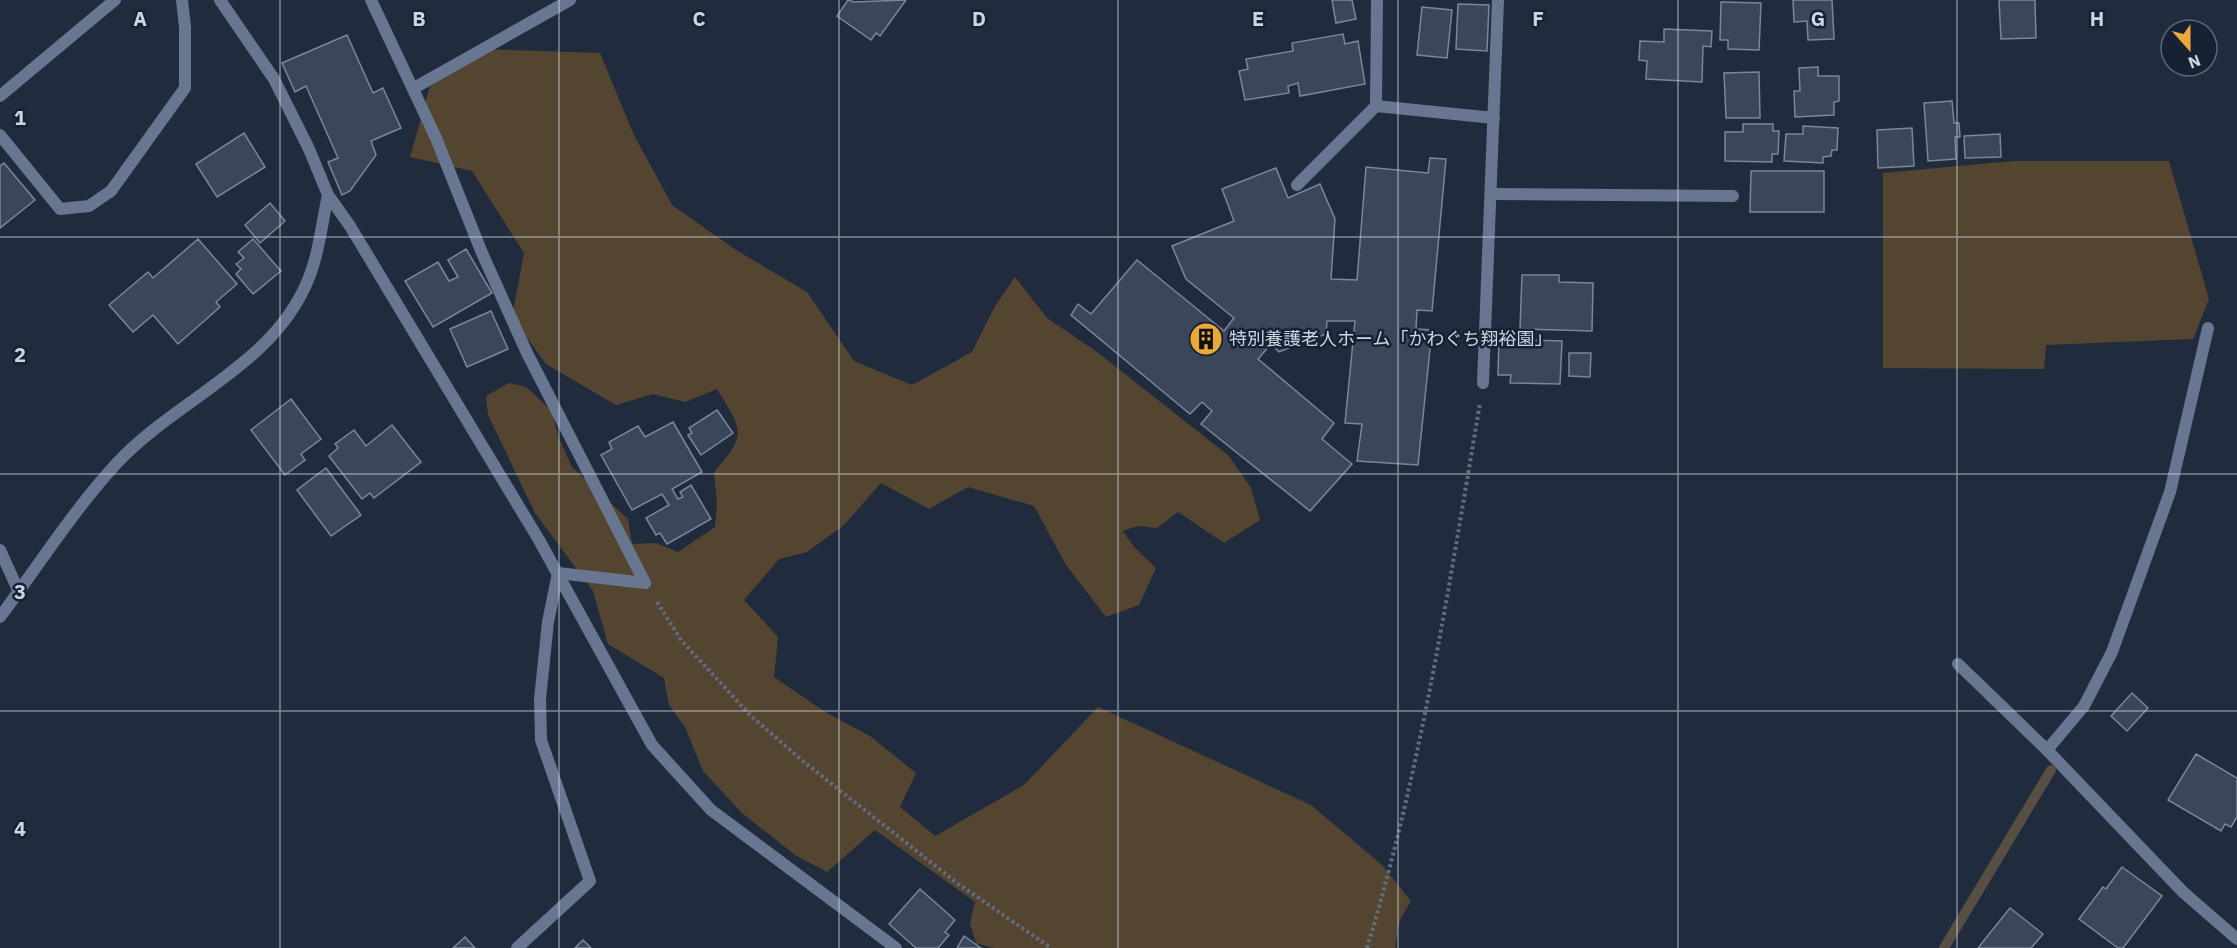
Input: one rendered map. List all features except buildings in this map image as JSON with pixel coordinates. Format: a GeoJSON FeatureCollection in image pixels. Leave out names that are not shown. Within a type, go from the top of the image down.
{"type":"FeatureCollection","features":[{"type":"Feature","properties":{"kind":"street"},"geometry":{"type":"LineString","coordinates":[[0,96],[115,0]]}},
{"type":"Feature","properties":{"kind":"street"},"geometry":{"type":"LineString","coordinates":[[0,135],[60,209],[89,206],[111,191],[185,88],[185,27],[182,0]]}},
{"type":"Feature","properties":{"kind":"street"},"geometry":{"type":"LineString","coordinates":[[220,0],[274,79],[309,149],[328,195],[356,236],[558,573],[652,745],[711,810],[896,948]]}},
{"type":"Feature","properties":{"kind":"street"},"geometry":{"type":"LineString","coordinates":[[371,0],[414,88],[527,353],[645,583]]}},
{"type":"Feature","properties":{"kind":"street"},"geometry":{"type":"LineString","coordinates":[[414,88],[570,0]]}},
{"type":"Feature","properties":{"kind":"street"},"geometry":{"type":"LineString","coordinates":[[1297,185],[1376,106],[1377,0]]}},
{"type":"Feature","properties":{"kind":"street"},"geometry":{"type":"LineString","coordinates":[[1483,383],[1483,332],[1492,194],[1498,0]]}},
{"type":"Feature","properties":{"kind":"street"},"geometry":{"type":"LineString","coordinates":[[1376,106],[1494,118]]}},
{"type":"Feature","properties":{"kind":"street"},"geometry":{"type":"LineString","coordinates":[[1492,194],[1733,196]]}},
{"type":"Feature","properties":{"kind":"street"},"geometry":{"type":"LineString","coordinates":[[0,617],[117,463],[164,423],[246,360],[292,312],[309,278],[328,195]]}},
{"type":"Feature","properties":{"kind":"street"},"geometry":{"type":"LineString","coordinates":[[2047,750],[2084,706],[2112,652],[2170,492],[2208,328]]}},
{"type":"Feature","properties":{"kind":"street"},"geometry":{"type":"LineString","coordinates":[[0,550],[19,592]]}},
{"type":"Feature","properties":{"kind":"street"},"geometry":{"type":"LineString","coordinates":[[558,573],[645,583]]}},
{"type":"Feature","properties":{"kind":"street"},"geometry":{"type":"LineString","coordinates":[[517,948],[590,881],[541,741],[542,677],[548,622],[558,573]]}},
{"type":"Feature","properties":{"kind":"street"},"geometry":{"type":"LineString","coordinates":[[1958,664],[2047,750],[2183,892],[2237,939]]}},
{"type":"Feature","properties":{"kind":"path"},"geometry":{"type":"LineString","coordinates":[[1367,948],[1395,858],[1429,698],[1483,383]]}},
{"type":"Feature","properties":{"kind":"path"},"geometry":{"type":"LineString","coordinates":[[645,583],[681,640],[751,716],[804,762],[957,883],[1051,948]]}},
{"type":"Feature","properties":{"kind":"shaded area"},"geometry":{"type":"Polygon","coordinates":[[[482,49],[600,53],[633,133],[672,205],[736,250],[807,292],[854,361],[912,385],[972,352],[995,306],[1015,277],[1047,318],[1097,352],[1229,456],[1251,488],[1260,520],[1224,543],[1178,512],[1157,528],[1137,526],[1123,531],[1134,547],[1156,568],[1139,605],[1106,617],[1066,565],[1034,506],[968,487],[929,509],[881,483],[844,525],[807,552],[779,559],[744,600],[778,637],[774,677],[825,712],[870,736],[916,773],[900,807],[935,836],[1024,785],[1098,707],[1311,805],[1382,865],[1411,901],[1400,920],[1395,948],[993,948],[976,943],[970,923],[975,902],[875,830],[827,872],[795,855],[742,813],[703,771],[685,727],[669,705],[664,678],[608,644],[593,591],[535,513],[488,415],[486,396],[509,383],[526,387],[552,411],[558,436],[572,467],[628,519],[632,544],[656,543],[678,552],[715,527],[717,504],[714,472],[732,449],[738,432],[736,423],[717,389],[685,402],[653,394],[616,405],[546,364],[512,317],[524,253],[472,171],[410,157],[430,86],[482,49]]]}},
{"type":"Feature","properties":{"kind":"shaded area"},"geometry":{"type":"Polygon","coordinates":[[[2013,161],[2169,161],[2209,299],[2193,339],[2046,345],[2044,369],[1883,368],[1883,173],[2013,161]]]}},
{"type":"Feature","properties":{"kind":"waterway"},"geometry":{"type":"LineString","coordinates":[[1944,948],[2051,770]]}},
{"type":"Feature","properties":{"kind":"place","name":"特別養護老人ホーム「かわぐち翔裕園」"},"geometry":{"type":"Point","coordinates":[1206,339]}}]}
